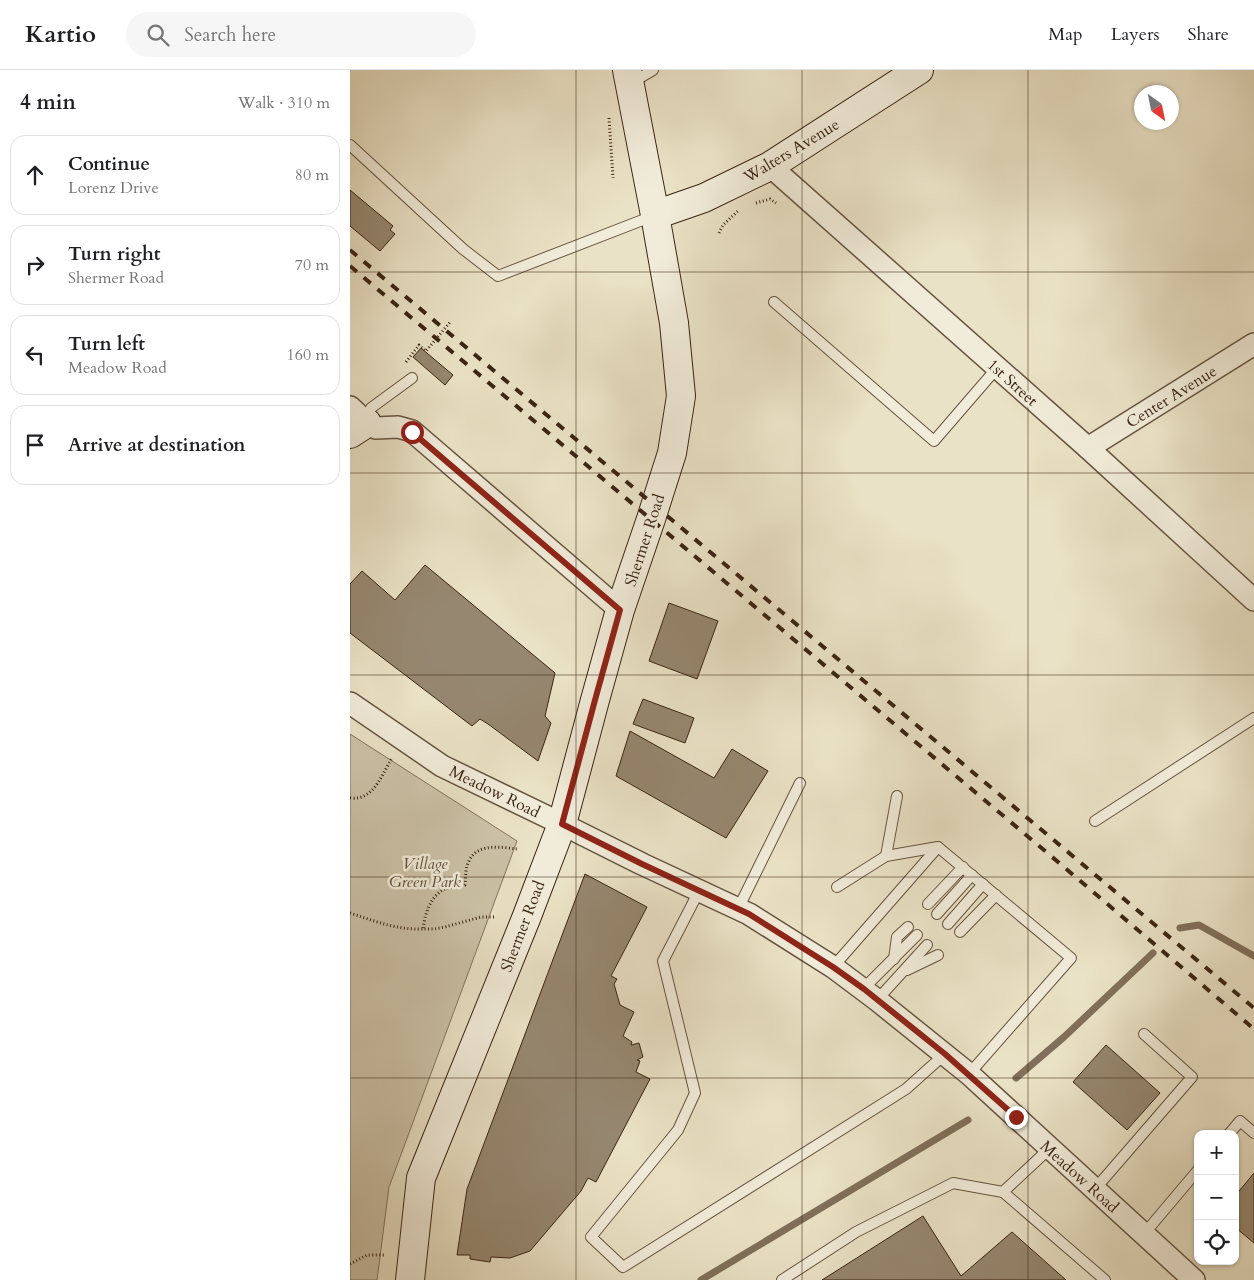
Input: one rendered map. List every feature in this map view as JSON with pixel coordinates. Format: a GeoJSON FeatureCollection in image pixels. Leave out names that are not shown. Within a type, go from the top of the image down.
{"type":"FeatureCollection","features":[{"type":"Feature","properties":{"kind":"main road","name":"Walters Avenue"},"geometry":{"type":"LineString","coordinates":[[655,215],[704,198],[770,166],[919,70]]}},
{"type":"Feature","properties":{"kind":"main road","name":"Shermer Road"},"geometry":{"type":"LineString","coordinates":[[410,1280],[421,1178],[527,916],[562,824],[620,610],[652,519],[672,452],[681,396],[674,323],[655,215],[637,75]]}},
{"type":"Feature","properties":{"kind":"street","name":"1st Street"},"geometry":{"type":"LineString","coordinates":[[770,166],[1088,448],[1254,600]]}},
{"type":"Feature","properties":{"kind":"street","name":"Center Avenue"},"geometry":{"type":"LineString","coordinates":[[1088,448],[1254,344]]}},
{"type":"Feature","properties":{"kind":"street"},"geometry":{"type":"LineString","coordinates":[[356,421],[376,428],[398,427],[412,432],[620,610]]}},
{"type":"Feature","properties":{"kind":"street","name":"Meadow Road"},"geometry":{"type":"LineString","coordinates":[[350,703],[442,766],[749,914],[833,967],[870,994],[969,1074],[1194,1280]]}},
{"type":"Feature","properties":{"kind":"lane"},"geometry":{"type":"LineString","coordinates":[[350,145],[463,249],[498,276],[655,215]]}},
{"type":"Feature","properties":{"kind":"lane"},"geometry":{"type":"LineString","coordinates":[[774,302],[934,441],[997,368]]}},
{"type":"Feature","properties":{"kind":"lane"},"geometry":{"type":"LineString","coordinates":[[356,421],[412,378]]}},
{"type":"Feature","properties":{"kind":"lane"},"geometry":{"type":"LineString","coordinates":[[1095,821],[1254,718]]}},
{"type":"Feature","properties":{"kind":"lane"},"geometry":{"type":"LineString","coordinates":[[738,909],[800,783]]}},
{"type":"Feature","properties":{"kind":"lane"},"geometry":{"type":"LineString","coordinates":[[886,856],[897,796]]}},
{"type":"Feature","properties":{"kind":"lane"},"geometry":{"type":"LineString","coordinates":[[833,967],[938,848]]}},
{"type":"Feature","properties":{"kind":"lane"},"geometry":{"type":"LineString","coordinates":[[837,887],[886,856],[938,848],[1071,958],[969,1074]]}},
{"type":"Feature","properties":{"kind":"lane"},"geometry":{"type":"LineString","coordinates":[[928,904],[962,867]]}},
{"type":"Feature","properties":{"kind":"lane"},"geometry":{"type":"LineString","coordinates":[[938,914],[972,875]]}},
{"type":"Feature","properties":{"kind":"lane"},"geometry":{"type":"LineString","coordinates":[[948,924],[983,884]]}},
{"type":"Feature","properties":{"kind":"lane"},"geometry":{"type":"LineString","coordinates":[[699,891],[663,961],[695,1093],[678,1130],[591,1237],[622,1267],[906,1089],[945,1054]]}},
{"type":"Feature","properties":{"kind":"lane"},"geometry":{"type":"LineString","coordinates":[[960,932],[996,895]]}},
{"type":"Feature","properties":{"kind":"lane"},"geometry":{"type":"LineString","coordinates":[[894,959],[897,938],[908,927]]}},
{"type":"Feature","properties":{"kind":"lane"},"geometry":{"type":"LineString","coordinates":[[870,994],[894,959],[917,935]]}},
{"type":"Feature","properties":{"kind":"lane"},"geometry":{"type":"LineString","coordinates":[[901,973],[927,945]]}},
{"type":"Feature","properties":{"kind":"lane"},"geometry":{"type":"LineString","coordinates":[[870,994],[901,973],[938,955]]}},
{"type":"Feature","properties":{"kind":"lane"},"geometry":{"type":"LineString","coordinates":[[1095,1189],[1192,1077],[1144,1034]]}},
{"type":"Feature","properties":{"kind":"lane"},"geometry":{"type":"LineString","coordinates":[[1232,1130],[1240,1121],[1254,1133]]}},
{"type":"Feature","properties":{"kind":"lane"},"geometry":{"type":"LineString","coordinates":[[1003,1192],[1050,1148]]}},
{"type":"Feature","properties":{"kind":"lane"},"geometry":{"type":"LineString","coordinates":[[1144,1234],[1194,1175]]}},
{"type":"Feature","properties":{"kind":"lane"},"geometry":{"type":"LineString","coordinates":[[782,1280],[856,1232],[953,1183],[1003,1192],[1105,1280]]}},
{"type":"Feature","properties":{"kind":"path"},"geometry":{"type":"LineString","coordinates":[[608,109],[613,178]]}},
{"type":"Feature","properties":{"kind":"path"},"geometry":{"type":"LineString","coordinates":[[754,203],[770,199],[776,203]]}},
{"type":"Feature","properties":{"kind":"path"},"geometry":{"type":"LineString","coordinates":[[719,233],[723,225],[740,210]]}},
{"type":"Feature","properties":{"kind":"path"},"geometry":{"type":"LineString","coordinates":[[405,364],[419,345],[426,351],[451,321]]}},
{"type":"Feature","properties":{"kind":"path"},"geometry":{"type":"LineString","coordinates":[[350,798],[361,798],[373,790],[394,756]]}},
{"type":"Feature","properties":{"kind":"path"},"geometry":{"type":"LineString","coordinates":[[423,929],[428,908],[437,894],[444,889],[465,884],[469,860],[474,854],[492,847],[517,849]]}},
{"type":"Feature","properties":{"kind":"path"},"geometry":{"type":"LineString","coordinates":[[350,913],[400,928],[423,929],[445,927],[481,917],[494,917]]}},
{"type":"Feature","properties":{"kind":"path"},"geometry":{"type":"LineString","coordinates":[[350,1264],[367,1255],[384,1256]]}},
{"type":"Feature","properties":{"kind":"green space","name":"Village Green Park"},"geometry":{"type":"Polygon","coordinates":[[[350,734],[517,841],[389,1187],[377,1280],[350,1280],[350,734]]]}},
{"type":"Feature","properties":{"kind":"building"},"geometry":{"type":"Polygon","coordinates":[[[350,190],[393,226],[390,230],[395,234],[380,251],[350,226],[350,190]]]}},
{"type":"Feature","properties":{"kind":"building"},"geometry":{"type":"Polygon","coordinates":[[[421,348],[453,375],[445,385],[413,357],[421,348]]]}},
{"type":"Feature","properties":{"kind":"building"},"geometry":{"type":"Polygon","coordinates":[[[425,565],[555,673],[545,716],[551,723],[538,761],[480,719],[472,726],[350,633],[350,584],[362,571],[395,600],[425,565]]]}},
{"type":"Feature","properties":{"kind":"building"},"geometry":{"type":"Polygon","coordinates":[[[669,603],[718,621],[697,679],[649,661],[669,603]]]}},
{"type":"Feature","properties":{"kind":"building"},"geometry":{"type":"Polygon","coordinates":[[[643,699],[694,718],[685,743],[633,724],[643,699]]]}},
{"type":"Feature","properties":{"kind":"building"},"geometry":{"type":"Polygon","coordinates":[[[630,731],[714,778],[732,749],[768,771],[726,838],[616,776],[630,731]]]}},
{"type":"Feature","properties":{"kind":"building"},"geometry":{"type":"Polygon","coordinates":[[[585,874],[647,907],[611,976],[617,979],[614,984],[620,1005],[634,1012],[623,1036],[632,1042],[631,1045],[639,1043],[643,1057],[637,1060],[640,1061],[636,1072],[650,1079],[596,1182],[588,1178],[581,1191],[530,1251],[510,1258],[491,1257],[490,1262],[470,1259],[470,1255],[457,1255],[467,1189],[585,874]]]}},
{"type":"Feature","properties":{"kind":"building"},"geometry":{"type":"Polygon","coordinates":[[[1106,1045],[1160,1093],[1127,1130],[1073,1082],[1106,1045]]]}},
{"type":"Feature","properties":{"kind":"building"},"geometry":{"type":"Polygon","coordinates":[[[1254,1173],[1254,1243],[1239,1230],[1239,1191],[1254,1173]]]}},
{"type":"Feature","properties":{"kind":"building"},"geometry":{"type":"Polygon","coordinates":[[[923,1216],[961,1276],[1012,1232],[1066,1280],[822,1280],[923,1216]]]}},
{"type":"Feature","properties":{"kind":"waterway"},"geometry":{"type":"LineString","coordinates":[[1180,928],[1199,925],[1254,956]]}},
{"type":"Feature","properties":{"kind":"waterway"},"geometry":{"type":"LineString","coordinates":[[1016,1078],[1064,1037],[1153,953]]}},
{"type":"Feature","properties":{"kind":"waterway"},"geometry":{"type":"LineString","coordinates":[[701,1280],[968,1120]]}},
{"type":"Feature","properties":{"kind":"railway"},"geometry":{"type":"LineString","coordinates":[[350,250],[1254,1008]]}},
{"type":"Feature","properties":{"kind":"railway"},"geometry":{"type":"LineString","coordinates":[[350,266],[1254,1029]]}},
{"type":"Feature","properties":{"kind":"route"},"geometry":{"type":"LineString","coordinates":[[412,432],[620,610],[562,824],[749,914],[833,967],[864,989],[945,1054],[1016,1117]]}}]}
